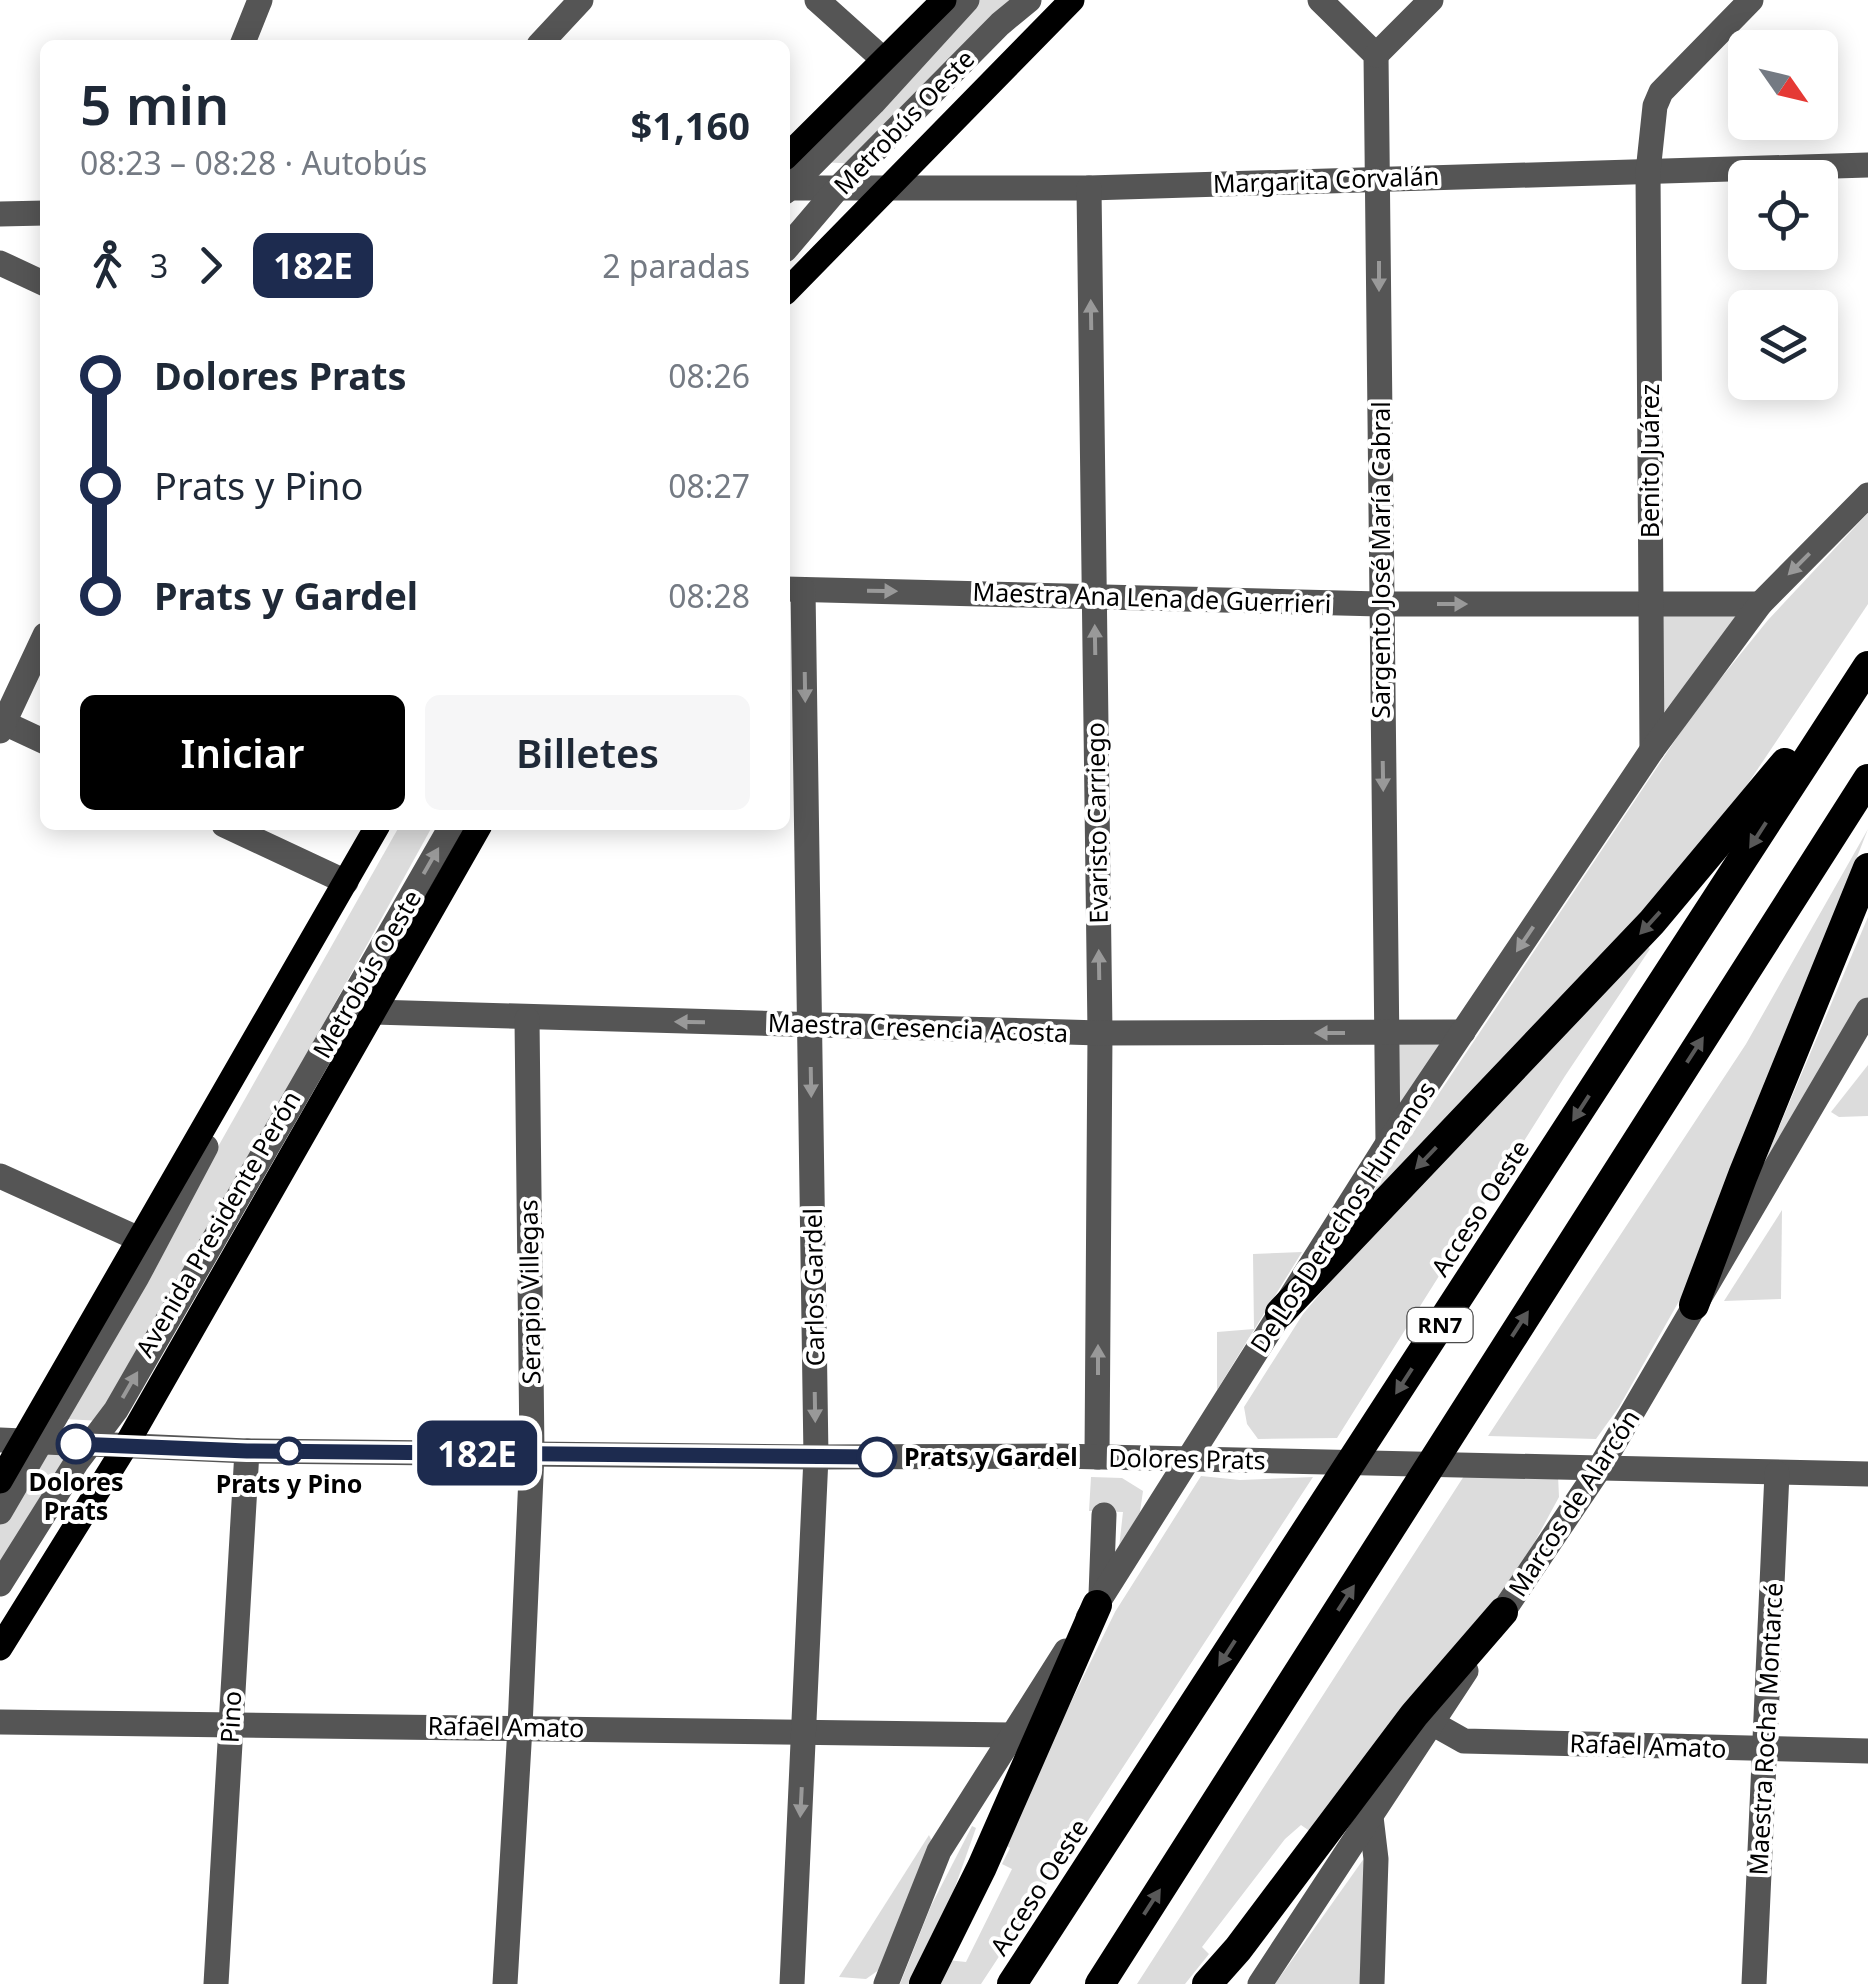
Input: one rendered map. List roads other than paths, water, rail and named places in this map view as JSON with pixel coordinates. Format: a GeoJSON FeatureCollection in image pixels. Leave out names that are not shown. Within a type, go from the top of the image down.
{"type":"FeatureCollection","features":[{"type":"Feature","properties":{"kind":"highway"},"geometry":{"type":"LineString","coordinates":[[1280,1312],[1652,922],[1868,662]]}},
{"type":"Feature","properties":{"kind":"highway","name":"Acceso Oeste"},"geometry":{"type":"LineString","coordinates":[[1012,1984],[1868,662]]}},
{"type":"Feature","properties":{"kind":"highway","name":"RN7"},"geometry":{"type":"LineString","coordinates":[[1100,1984],[1868,779]]}},
{"type":"Feature","properties":{"kind":"highway"},"geometry":{"type":"LineString","coordinates":[[1694,1305],[1868,868]]}},
{"type":"Feature","properties":{"kind":"highway"},"geometry":{"type":"LineString","coordinates":[[924,1984],[982,1867],[1099,1601]]}},
{"type":"Feature","properties":{"kind":"highway"},"geometry":{"type":"LineString","coordinates":[[1208,1984],[1414,1714],[1502,1612]]}},
{"type":"Feature","properties":{"kind":"main road"},"geometry":{"type":"LineString","coordinates":[[790,153],[944,0]]}},
{"type":"Feature","properties":{"kind":"main road"},"geometry":{"type":"LineString","coordinates":[[790,288],[1072,0]]}},
{"type":"Feature","properties":{"kind":"main road"},"geometry":{"type":"LineString","coordinates":[[0,1481],[375,830]]}},
{"type":"Feature","properties":{"kind":"main road","name":"Avenida Presidente Perón"},"geometry":{"type":"LineString","coordinates":[[0,1648],[125,1446],[477,830]]}},
{"type":"Feature","properties":{"kind":"street"},"geometry":{"type":"LineString","coordinates":[[244,40],[260,0]]}},
{"type":"Feature","properties":{"kind":"street"},"geometry":{"type":"LineString","coordinates":[[543,40],[582,0]]}},
{"type":"Feature","properties":{"kind":"street"},"geometry":{"type":"LineString","coordinates":[[817,0],[885,61]]}},
{"type":"Feature","properties":{"kind":"street","name":"Metrobús Oeste"},"geometry":{"type":"LineString","coordinates":[[790,186],[874,103],[967,0]]}},
{"type":"Feature","properties":{"kind":"street","name":"Metrobús Oeste"},"geometry":{"type":"LineString","coordinates":[[790,244],[837,189],[979,44],[1030,0]]}},
{"type":"Feature","properties":{"kind":"street"},"geometry":{"type":"LineString","coordinates":[[1320,0],[1376,56],[1431,0]]}},
{"type":"Feature","properties":{"kind":"street","name":"Benito Juárez"},"geometry":{"type":"LineString","coordinates":[[1652,750],[1648,172],[1655,106],[1661,92],[1751,0]]}},
{"type":"Feature","properties":{"kind":"street","name":"Sargento José María Cabral"},"geometry":{"type":"LineString","coordinates":[[1376,56],[1388,1143]]}},
{"type":"Feature","properties":{"kind":"street","name":"Margarita Corvalán"},"geometry":{"type":"LineString","coordinates":[[790,189],[1089,188],[1868,166]]}},
{"type":"Feature","properties":{"kind":"street","name":"Evaristo Carriego"},"geometry":{"type":"LineString","coordinates":[[1089,188],[1100,1033],[1097,1457]]}},
{"type":"Feature","properties":{"kind":"street"},"geometry":{"type":"LineString","coordinates":[[0,214],[40,212]]}},
{"type":"Feature","properties":{"kind":"street"},"geometry":{"type":"LineString","coordinates":[[0,263],[40,282]]}},
{"type":"Feature","properties":{"kind":"street","name":"De Los Derechos Humanos"},"geometry":{"type":"LineString","coordinates":[[886,1984],[939,1851],[1388,1143],[1652,750],[1760,604],[1868,495]]}},
{"type":"Feature","properties":{"kind":"street","name":"Maestra Ana Lena de Guerrieri"},"geometry":{"type":"LineString","coordinates":[[794,590],[1380,604],[1760,604]]}},
{"type":"Feature","properties":{"kind":"street","name":"Carlos Gardel"},"geometry":{"type":"LineString","coordinates":[[792,1984],[816,1457],[811,1025],[794,590]]}},
{"type":"Feature","properties":{"kind":"street"},"geometry":{"type":"LineString","coordinates":[[40,645],[1,725],[40,740]]}},
{"type":"Feature","properties":{"kind":"street"},"geometry":{"type":"LineString","coordinates":[[235,830],[346,882]]}},
{"type":"Feature","properties":{"kind":"street"},"geometry":{"type":"LineString","coordinates":[[0,1512],[23,1440],[385,830]]}},
{"type":"Feature","properties":{"kind":"street","name":"Metrobús Oeste"},"geometry":{"type":"LineString","coordinates":[[0,1584],[76,1464],[116,1410],[449,830]]}},
{"type":"Feature","properties":{"kind":"street","name":"Marcos de Alarcón"},"geometry":{"type":"LineString","coordinates":[[1260,1984],[1599,1469],[1694,1305],[1859,1041],[1868,1010]]}},
{"type":"Feature","properties":{"kind":"street","name":"Maestra Cresencia Acosta"},"geometry":{"type":"LineString","coordinates":[[374,1012],[1100,1033],[1463,1032]]}},
{"type":"Feature","properties":{"kind":"street","name":"Serapio Villegas"},"geometry":{"type":"LineString","coordinates":[[505,1984],[532,1453],[527,1019]]}},
{"type":"Feature","properties":{"kind":"street"},"geometry":{"type":"LineString","coordinates":[[0,1176],[141,1240]]}},
{"type":"Feature","properties":{"kind":"street","name":"Dolores Prats"},"geometry":{"type":"LineString","coordinates":[[23,1440],[247,1451],[1097,1457],[1868,1474]]}},
{"type":"Feature","properties":{"kind":"street","name":"Pino"},"geometry":{"type":"LineString","coordinates":[[216,1984],[247,1451]]}},
{"type":"Feature","properties":{"kind":"street","name":"Maestra Rocha Montarcé"},"geometry":{"type":"LineString","coordinates":[[1754,1984],[1777,1473]]}},
{"type":"Feature","properties":{"kind":"street"},"geometry":{"type":"LineString","coordinates":[[1099,1601],[1104,1515]]}},
{"type":"Feature","properties":{"kind":"street","name":"Rafael Amato"},"geometry":{"type":"LineString","coordinates":[[0,1722],[1011,1735]]}},
{"type":"Feature","properties":{"kind":"street","name":"Rafael Amato"},"geometry":{"type":"LineString","coordinates":[[1432,1723],[1464,1741],[1868,1751]]}},
{"type":"Feature","properties":{"kind":"street"},"geometry":{"type":"LineString","coordinates":[[1371,1816],[1376,1859],[1372,1984]]}},
{"type":"Feature","properties":{"kind":"place","name":"Dolores Prats"},"geometry":{"type":"Point","coordinates":[76,1444]}},
{"type":"Feature","properties":{"kind":"place","name":"Prats y Pino"},"geometry":{"type":"Point","coordinates":[289,1451]}},
{"type":"Feature","properties":{"kind":"place","name":"Prats y Gardel"},"geometry":{"type":"Point","coordinates":[877,1457]}}]}
